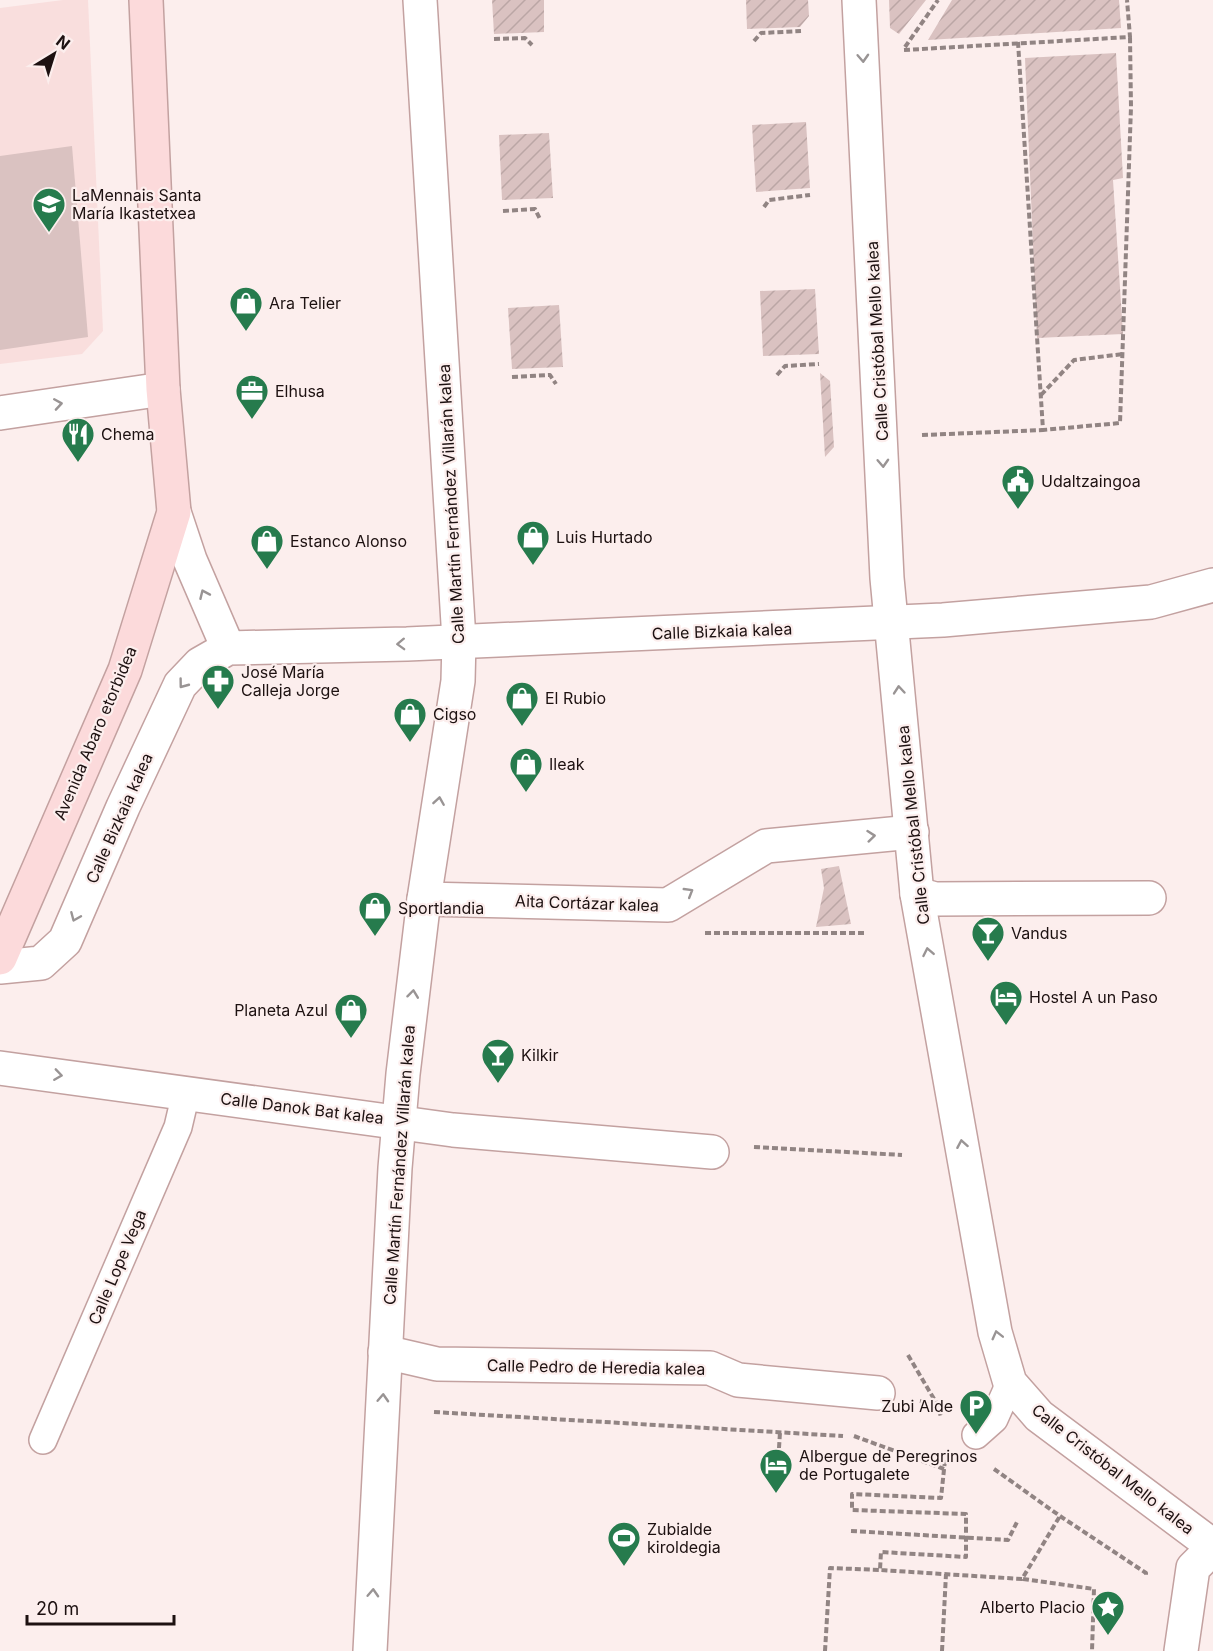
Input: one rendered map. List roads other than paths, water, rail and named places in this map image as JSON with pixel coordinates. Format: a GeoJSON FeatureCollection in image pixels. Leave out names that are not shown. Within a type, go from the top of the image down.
{"type":"FeatureCollection","features":[{"type":"Feature","properties":{"kind":"street","name":"Avenida Abaro etorbidea"},"geometry":{"type":"LineString","coordinates":[[0,958],[125,670],[174,512],[163,389],[146,0]]}},
{"type":"Feature","properties":{"kind":"street","name":"Calle Martín Fernández Villarán kalea"},"geometry":{"type":"LineString","coordinates":[[370,1651],[399,1121],[424,898],[458,681],[459,640],[420,0]]}},
{"type":"Feature","properties":{"kind":"street","name":"Calle Cristóbal Mello kalea"},"geometry":{"type":"LineString","coordinates":[[859,0],[892,623],[917,894],[995,1332],[1010,1383],[1039,1416],[1213,1547]]}},
{"type":"Feature","properties":{"kind":"street"},"geometry":{"type":"LineString","coordinates":[[0,413],[163,389]]}},
{"type":"Feature","properties":{"kind":"street"},"geometry":{"type":"LineString","coordinates":[[174,512],[190,560],[228,648]]}},
{"type":"Feature","properties":{"kind":"street","name":"Calle Bizkaia kalea"},"geometry":{"type":"LineString","coordinates":[[0,967],[41,963],[65,941],[123,807],[180,685],[200,664],[228,648],[407,644],[892,623],[1151,602],[1213,585]]}},
{"type":"Feature","properties":{"kind":"street","name":"Aita Cortázar kalea"},"geometry":{"type":"LineString","coordinates":[[424,898],[668,905],[766,846],[912,832]]}},
{"type":"Feature","properties":{"kind":"street"},"geometry":{"type":"LineString","coordinates":[[917,894],[935,899],[1149,898]]}},
{"type":"Feature","properties":{"kind":"street","name":"Calle Danok Bat kalea"},"geometry":{"type":"LineString","coordinates":[[0,1068],[453,1130],[712,1152]]}},
{"type":"Feature","properties":{"kind":"street","name":"Calle Pedro de Heredia kalea"},"geometry":{"type":"LineString","coordinates":[[386,1352],[437,1364],[710,1368],[738,1380],[878,1393]]}},
{"type":"Feature","properties":{"kind":"street"},"geometry":{"type":"LineString","coordinates":[[1181,1651],[1193,1568],[1213,1547]]}},
{"type":"Feature","properties":{"kind":"lane","name":"Calle Lope Vega"},"geometry":{"type":"LineString","coordinates":[[43,1440],[178,1127],[186,1093]]}},
{"type":"Feature","properties":{"kind":"lane"},"geometry":{"type":"LineString","coordinates":[[976,1435],[994,1419],[1010,1383]]}},
{"type":"Feature","properties":{"kind":"place","name":"LaMennais Santa María Ikastetxea"},"geometry":{"type":"Point","coordinates":[49,233]}},
{"type":"Feature","properties":{"kind":"place","name":"Ara Telier"},"geometry":{"type":"Point","coordinates":[246,332]}},
{"type":"Feature","properties":{"kind":"place","name":"Elhusa"},"geometry":{"type":"Point","coordinates":[252,420]}},
{"type":"Feature","properties":{"kind":"place","name":"Chema"},"geometry":{"type":"Point","coordinates":[78,463]}},
{"type":"Feature","properties":{"kind":"place","name":"Udaltzaingoa"},"geometry":{"type":"Point","coordinates":[1018,510]}},
{"type":"Feature","properties":{"kind":"place","name":"Luis Hurtado"},"geometry":{"type":"Point","coordinates":[533,566]}},
{"type":"Feature","properties":{"kind":"place","name":"Estanco Alonso"},"geometry":{"type":"Point","coordinates":[267,570]}},
{"type":"Feature","properties":{"kind":"place","name":"José María Calleja Jorge"},"geometry":{"type":"Point","coordinates":[218,710]}},
{"type":"Feature","properties":{"kind":"place","name":"El Rubio"},"geometry":{"type":"Point","coordinates":[522,727]}},
{"type":"Feature","properties":{"kind":"place","name":"Cigso"},"geometry":{"type":"Point","coordinates":[410,743]}},
{"type":"Feature","properties":{"kind":"place","name":"Ileak"},"geometry":{"type":"Point","coordinates":[526,793]}},
{"type":"Feature","properties":{"kind":"place","name":"Sportlandia"},"geometry":{"type":"Point","coordinates":[375,937]}},
{"type":"Feature","properties":{"kind":"place","name":"Vandus"},"geometry":{"type":"Point","coordinates":[988,962]}},
{"type":"Feature","properties":{"kind":"place","name":"Hostel A un Paso"},"geometry":{"type":"Point","coordinates":[1006,1026]}},
{"type":"Feature","properties":{"kind":"place","name":"Planeta Azul"},"geometry":{"type":"Point","coordinates":[351,1039]}},
{"type":"Feature","properties":{"kind":"place","name":"Kilkir"},"geometry":{"type":"Point","coordinates":[498,1084]}},
{"type":"Feature","properties":{"kind":"place","name":"Zubi Alde"},"geometry":{"type":"Point","coordinates":[976,1435]}},
{"type":"Feature","properties":{"kind":"place","name":"Albergue de Peregrinos de Portugalete"},"geometry":{"type":"Point","coordinates":[776,1494]}},
{"type":"Feature","properties":{"kind":"place","name":"Zubialde kiroldegia"},"geometry":{"type":"Point","coordinates":[624,1567]}},
{"type":"Feature","properties":{"kind":"place","name":"Alberto Placio"},"geometry":{"type":"Point","coordinates":[1108,1636]}}]}
